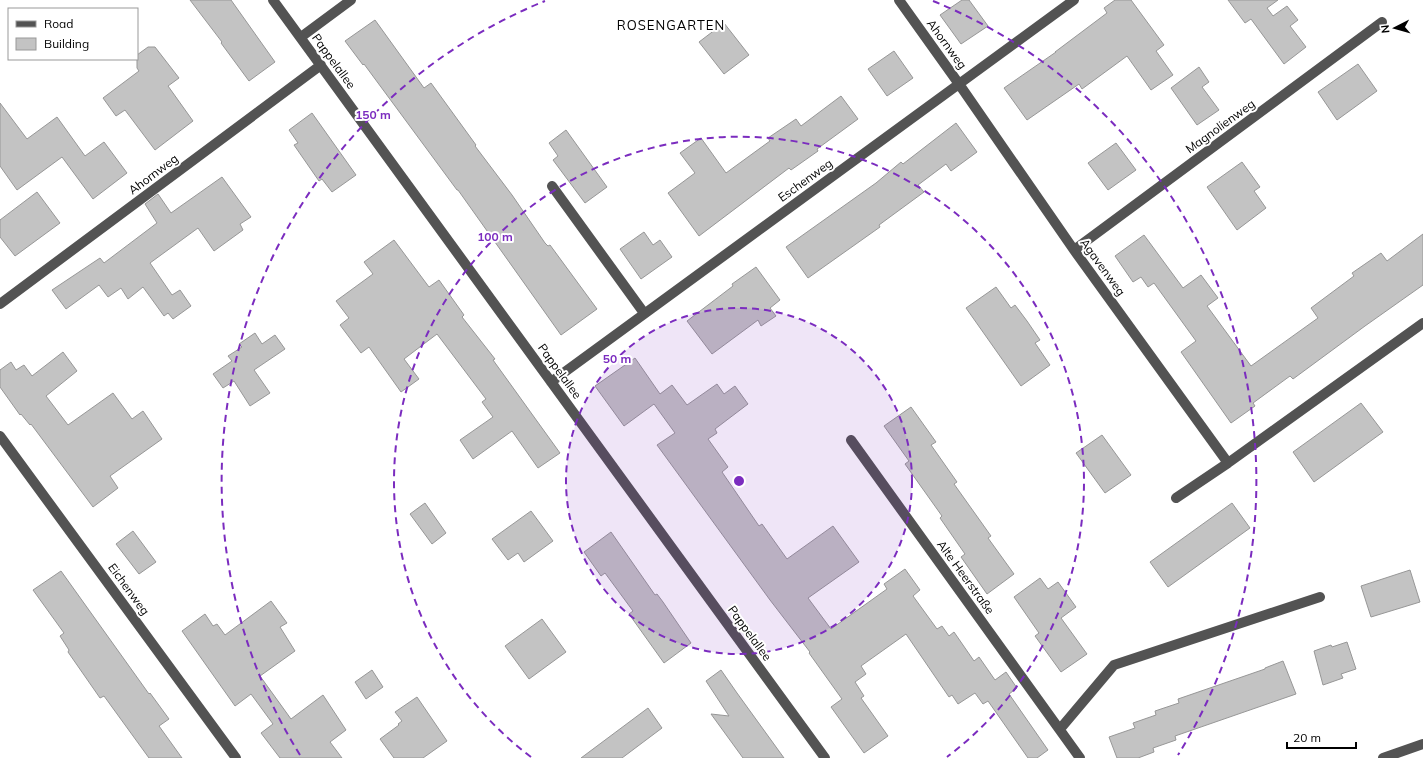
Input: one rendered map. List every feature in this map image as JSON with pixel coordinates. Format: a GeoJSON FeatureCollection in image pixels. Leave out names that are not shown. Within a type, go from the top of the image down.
{"type":"FeatureCollection","features":[{"type":"Feature","properties":{"kind":"street","name":"Pappelallee"},"geometry":{"type":"LineString","coordinates":[[273,0],[825,758]]}},
{"type":"Feature","properties":{"kind":"street"},"geometry":{"type":"LineString","coordinates":[[300,37],[351,0]]}},
{"type":"Feature","properties":{"kind":"street","name":"Ahornweg"},"geometry":{"type":"LineString","coordinates":[[899,0],[959,84]]}},
{"type":"Feature","properties":{"kind":"street","name":"Eschenweg"},"geometry":{"type":"LineString","coordinates":[[551,382],[1074,0]]}},
{"type":"Feature","properties":{"kind":"street","name":"Magnolienweg"},"geometry":{"type":"LineString","coordinates":[[1074,250],[1382,22]]}},
{"type":"Feature","properties":{"kind":"street","name":"Ahornweg"},"geometry":{"type":"LineString","coordinates":[[0,304],[321,65]]}},
{"type":"Feature","properties":{"kind":"street","name":"Agavenweg"},"geometry":{"type":"LineString","coordinates":[[959,84],[1074,250],[1228,463]]}},
{"type":"Feature","properties":{"kind":"street"},"geometry":{"type":"LineString","coordinates":[[552,186],[644,313]]}},
{"type":"Feature","properties":{"kind":"street"},"geometry":{"type":"LineString","coordinates":[[1176,498],[1228,463],[1423,323]]}},
{"type":"Feature","properties":{"kind":"street","name":"Eichenweg"},"geometry":{"type":"LineString","coordinates":[[0,436],[236,758]]}},
{"type":"Feature","properties":{"kind":"street","name":"Alte Heerstraße"},"geometry":{"type":"LineString","coordinates":[[851,440],[1080,758]]}},
{"type":"Feature","properties":{"kind":"street"},"geometry":{"type":"LineString","coordinates":[[1060,729],[1114,665],[1320,597]]}},
{"type":"Feature","properties":{"kind":"street"},"geometry":{"type":"LineString","coordinates":[[1383,758],[1423,744]]}},
{"type":"Feature","properties":{"kind":"building"},"geometry":{"type":"Polygon","coordinates":[[[190,0],[231,0],[275,62],[249,81],[190,0]]]}},
{"type":"Feature","properties":{"kind":"building"},"geometry":{"type":"Polygon","coordinates":[[[962,0],[969,0],[988,26],[961,44],[940,15],[962,0]]]}},
{"type":"Feature","properties":{"kind":"building"},"geometry":{"type":"Polygon","coordinates":[[[1115,0],[1131,0],[1164,45],[1156,51],[1173,75],[1151,90],[1127,56],[1082,89],[1079,84],[1027,120],[1004,88],[1056,52],[1107,13],[1104,8],[1115,0]]]}},
{"type":"Feature","properties":{"kind":"building"},"geometry":{"type":"Polygon","coordinates":[[[1228,0],[1278,0],[1267,8],[1273,16],[1287,6],[1298,20],[1290,26],[1306,47],[1284,64],[1251,19],[1245,23],[1228,0]]]}},
{"type":"Feature","properties":{"kind":"building"},"geometry":{"type":"Polygon","coordinates":[[[375,20],[424,88],[431,83],[545,243],[548,246],[550,245],[597,309],[561,335],[458,190],[364,64],[363,65],[345,41],[375,20]]]}},
{"type":"Feature","properties":{"kind":"building"},"geometry":{"type":"Polygon","coordinates":[[[724,23],[749,55],[724,74],[699,42],[724,23]]]}},
{"type":"Feature","properties":{"kind":"building"},"geometry":{"type":"Polygon","coordinates":[[[148,47],[155,47],[179,78],[168,86],[193,121],[155,150],[125,110],[116,116],[103,98],[139,71],[137,68],[138,54],[148,47]]]}},
{"type":"Feature","properties":{"kind":"building"},"geometry":{"type":"Polygon","coordinates":[[[894,51],[913,78],[887,96],[868,69],[894,51]]]}},
{"type":"Feature","properties":{"kind":"building"},"geometry":{"type":"Polygon","coordinates":[[[1358,64],[1377,91],[1337,120],[1318,92],[1358,64]]]}},
{"type":"Feature","properties":{"kind":"building"},"geometry":{"type":"Polygon","coordinates":[[[1199,67],[1209,82],[1202,87],[1219,110],[1197,125],[1171,88],[1199,67]]]}},
{"type":"Feature","properties":{"kind":"building"},"geometry":{"type":"Polygon","coordinates":[[[841,96],[858,119],[817,149],[818,151],[791,170],[789,168],[699,236],[668,193],[695,173],[680,153],[701,138],[726,173],[770,141],[768,138],[796,119],[801,126],[841,96]]]}},
{"type":"Feature","properties":{"kind":"building"},"geometry":{"type":"Polygon","coordinates":[[[0,103],[27,139],[57,117],[85,156],[104,142],[127,173],[93,199],[62,157],[17,190],[0,166],[0,103]]]}},
{"type":"Feature","properties":{"kind":"building"},"geometry":{"type":"Polygon","coordinates":[[[312,113],[356,175],[332,192],[322,179],[319,181],[294,145],[298,143],[289,130],[312,113]]]}},
{"type":"Feature","properties":{"kind":"building"},"geometry":{"type":"Polygon","coordinates":[[[956,123],[977,152],[951,171],[946,164],[918,185],[924,192],[879,225],[880,227],[808,278],[786,247],[876,183],[901,162],[903,164],[956,123]]]}},
{"type":"Feature","properties":{"kind":"building"},"geometry":{"type":"Polygon","coordinates":[[[566,130],[607,187],[585,203],[553,160],[558,156],[549,143],[566,130]]]}},
{"type":"Feature","properties":{"kind":"building"},"geometry":{"type":"Polygon","coordinates":[[[1116,143],[1136,170],[1108,190],[1088,163],[1116,143]]]}},
{"type":"Feature","properties":{"kind":"building"},"geometry":{"type":"Polygon","coordinates":[[[1242,162],[1260,187],[1254,191],[1266,208],[1237,230],[1207,187],[1242,162]]]}},
{"type":"Feature","properties":{"kind":"building"},"geometry":{"type":"Polygon","coordinates":[[[222,177],[251,217],[240,224],[243,230],[214,251],[198,228],[150,263],[172,295],[180,290],[191,306],[173,319],[168,313],[164,316],[143,287],[128,299],[121,288],[108,297],[99,285],[66,309],[52,290],[100,258],[104,263],[157,223],[145,204],[158,194],[171,213],[222,177]]]}},
{"type":"Feature","properties":{"kind":"building"},"geometry":{"type":"Polygon","coordinates":[[[37,192],[60,223],[15,256],[0,237],[0,220],[37,192]]]}},
{"type":"Feature","properties":{"kind":"building"},"geometry":{"type":"Polygon","coordinates":[[[644,232],[653,245],[660,240],[672,257],[641,279],[620,249],[644,232]]]}},
{"type":"Feature","properties":{"kind":"building"},"geometry":{"type":"Polygon","coordinates":[[[1423,234],[1423,285],[1293,379],[1290,376],[1253,403],[1255,406],[1231,423],[1181,352],[1196,341],[1154,283],[1148,287],[1141,277],[1133,282],[1115,256],[1144,235],[1183,288],[1201,275],[1218,298],[1207,306],[1251,366],[1318,318],[1311,308],[1354,276],[1352,273],[1381,253],[1387,261],[1423,234]]]}},
{"type":"Feature","properties":{"kind":"building"},"geometry":{"type":"Polygon","coordinates":[[[394,240],[429,287],[439,280],[464,315],[462,317],[495,359],[493,360],[560,453],[538,468],[512,431],[473,459],[460,440],[493,417],[482,402],[486,399],[437,334],[404,359],[419,379],[401,392],[369,347],[361,353],[340,325],[349,318],[336,301],[373,274],[364,262],[394,240]]]}},
{"type":"Feature","properties":{"kind":"building"},"geometry":{"type":"Polygon","coordinates":[[[756,267],[780,300],[770,308],[776,316],[761,326],[758,320],[712,354],[687,321],[733,286],[732,284],[756,267]]]}},
{"type":"Feature","properties":{"kind":"building"},"geometry":{"type":"Polygon","coordinates":[[[996,287],[1011,308],[1015,305],[1027,321],[1040,340],[1035,343],[1050,365],[1021,386],[966,308],[996,287]]]}},
{"type":"Feature","properties":{"kind":"building"},"geometry":{"type":"Polygon","coordinates":[[[255,333],[262,344],[275,335],[285,349],[254,370],[270,393],[250,406],[234,381],[223,388],[213,374],[232,361],[228,356],[242,347],[239,344],[255,333]]]}},
{"type":"Feature","properties":{"kind":"building"},"geometry":{"type":"Polygon","coordinates":[[[63,352],[77,371],[46,396],[68,425],[113,393],[132,419],[143,411],[162,439],[110,476],[118,488],[93,507],[31,424],[30,425],[21,414],[20,415],[0,387],[0,370],[11,362],[16,370],[24,365],[32,376],[63,352]]]}},
{"type":"Feature","properties":{"kind":"building"},"geometry":{"type":"Polygon","coordinates":[[[635,358],[660,394],[672,385],[687,405],[717,384],[724,394],[735,386],[748,404],[715,429],[717,433],[708,439],[728,467],[722,472],[759,526],[762,524],[787,559],[833,526],[859,562],[808,598],[831,629],[887,589],[884,584],[905,569],[920,590],[913,596],[937,629],[942,626],[949,636],[954,632],[974,661],[979,657],[995,680],[1006,672],[1017,688],[1009,694],[1048,750],[1037,758],[1028,758],[988,701],[983,704],[975,693],[958,704],[952,695],[949,697],[906,634],[861,666],[866,674],[855,682],[864,696],[861,698],[888,736],[864,753],[831,707],[842,699],[809,653],[810,652],[770,600],[657,445],[675,433],[654,404],[624,426],[595,386],[635,358]]]}},
{"type":"Feature","properties":{"kind":"building"},"geometry":{"type":"Polygon","coordinates":[[[1361,403],[1383,432],[1314,482],[1293,452],[1361,403]]]}},
{"type":"Feature","properties":{"kind":"building"},"geometry":{"type":"Polygon","coordinates":[[[911,407],[936,442],[931,445],[957,482],[954,484],[991,536],[988,538],[1014,574],[987,594],[961,557],[965,554],[940,518],[942,516],[905,464],[909,461],[884,426],[911,407]]]}},
{"type":"Feature","properties":{"kind":"building"},"geometry":{"type":"Polygon","coordinates":[[[1102,435],[1131,475],[1105,493],[1076,453],[1102,435]]]}},
{"type":"Feature","properties":{"kind":"building"},"geometry":{"type":"Polygon","coordinates":[[[425,503],[446,533],[432,544],[410,514],[425,503]]]}},
{"type":"Feature","properties":{"kind":"building"},"geometry":{"type":"Polygon","coordinates":[[[1232,503],[1250,528],[1168,587],[1150,562],[1232,503]]]}},
{"type":"Feature","properties":{"kind":"building"},"geometry":{"type":"Polygon","coordinates":[[[531,511],[553,541],[524,562],[518,553],[508,560],[492,539],[531,511]]]}},
{"type":"Feature","properties":{"kind":"building"},"geometry":{"type":"Polygon","coordinates":[[[133,531],[156,562],[139,574],[116,544],[133,531]]]}},
{"type":"Feature","properties":{"kind":"building"},"geometry":{"type":"Polygon","coordinates":[[[611,532],[655,595],[657,594],[663,602],[691,643],[664,663],[629,614],[633,611],[605,573],[601,576],[584,552],[611,532]]]}},
{"type":"Feature","properties":{"kind":"building"},"geometry":{"type":"Polygon","coordinates":[[[1410,570],[1420,602],[1371,617],[1361,586],[1410,570]]]}},
{"type":"Feature","properties":{"kind":"building"},"geometry":{"type":"Polygon","coordinates":[[[61,571],[149,694],[150,693],[169,719],[159,726],[182,758],[149,758],[104,696],[100,698],[68,652],[69,650],[60,636],[64,633],[33,590],[61,571]]]}},
{"type":"Feature","properties":{"kind":"building"},"geometry":{"type":"Polygon","coordinates":[[[1040,578],[1048,589],[1058,582],[1076,607],[1061,618],[1087,654],[1061,672],[1035,636],[1039,633],[1014,597],[1040,578]]]}},
{"type":"Feature","properties":{"kind":"building"},"geometry":{"type":"Polygon","coordinates":[[[271,601],[287,623],[280,627],[295,651],[260,676],[291,719],[323,695],[346,730],[330,742],[342,758],[280,758],[261,733],[273,724],[251,694],[235,706],[182,631],[205,614],[213,626],[217,624],[225,635],[271,601]]]}},
{"type":"Feature","properties":{"kind":"building"},"geometry":{"type":"Polygon","coordinates":[[[542,619],[566,652],[529,679],[505,646],[542,619]]]}},
{"type":"Feature","properties":{"kind":"building"},"geometry":{"type":"Polygon","coordinates":[[[1347,642],[1356,669],[1341,674],[1343,678],[1323,685],[1314,651],[1331,645],[1332,647],[1347,642]]]}},
{"type":"Feature","properties":{"kind":"building"},"geometry":{"type":"Polygon","coordinates":[[[1283,661],[1296,694],[1175,736],[1176,740],[1153,748],[1154,752],[1138,758],[1117,758],[1109,737],[1135,728],[1133,723],[1156,715],[1155,711],[1179,703],[1178,699],[1265,669],[1283,661]]]}},
{"type":"Feature","properties":{"kind":"building"},"geometry":{"type":"Polygon","coordinates":[[[372,670],[383,687],[366,699],[355,682],[372,670]]]}},
{"type":"Feature","properties":{"kind":"building"},"geometry":{"type":"Polygon","coordinates":[[[721,670],[784,758],[743,758],[711,714],[729,716],[706,681],[721,670]]]}},
{"type":"Feature","properties":{"kind":"building"},"geometry":{"type":"Polygon","coordinates":[[[417,697],[447,741],[423,758],[394,758],[380,739],[402,721],[395,712],[417,697]]]}},
{"type":"Feature","properties":{"kind":"building"},"geometry":{"type":"Polygon","coordinates":[[[648,708],[662,728],[622,758],[581,758],[648,708]]]}},
{"type":"Feature","properties":{"kind":"district","name":"ROSENGARTEN"},"geometry":{"type":"Point","coordinates":[671,25]}}]}
